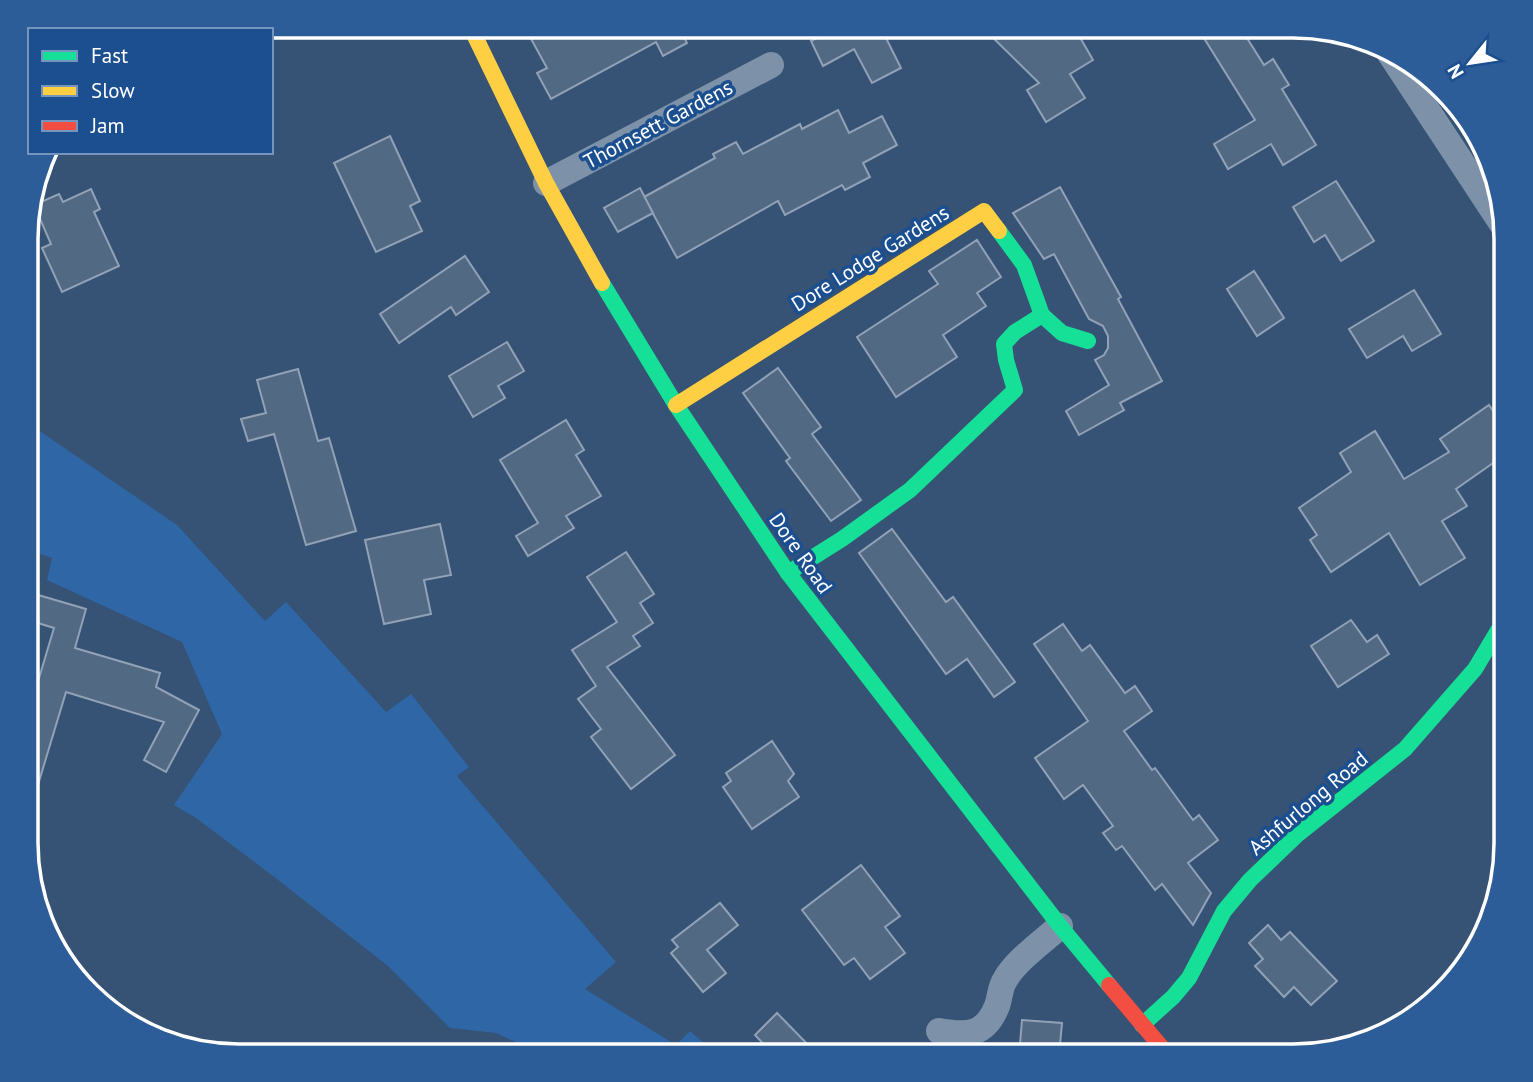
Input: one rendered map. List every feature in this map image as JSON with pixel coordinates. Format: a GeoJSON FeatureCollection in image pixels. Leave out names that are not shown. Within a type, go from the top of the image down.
{"type":"FeatureCollection","features":[{"type":"Feature","properties":{"kind":"street","name":"Dore Road"},"geometry":{"type":"LineString","coordinates":[[476,38],[546,183],[610,298],[676,405],[788,573],[1060,926],[1158,1044]]}},
{"type":"Feature","properties":{"kind":"street","name":"Thornsett Gardens"},"geometry":{"type":"LineString","coordinates":[[546,183],[771,65]]}},
{"type":"Feature","properties":{"kind":"street"},"geometry":{"type":"LineString","coordinates":[[1400,69],[1492,209]]}},
{"type":"Feature","properties":{"kind":"street","name":"Dore Lodge Gardens"},"geometry":{"type":"LineString","coordinates":[[676,405],[984,211],[1024,265],[1042,315]]}},
{"type":"Feature","properties":{"kind":"street"},"geometry":{"type":"LineString","coordinates":[[788,573],[842,539],[910,490],[1015,390],[1002,347],[1006,337],[1042,315],[1062,333],[1088,341]]}},
{"type":"Feature","properties":{"kind":"street","name":"Ashfurlong Road"},"geometry":{"type":"LineString","coordinates":[[1142,1026],[1189,978],[1224,911],[1250,880],[1297,835],[1405,749],[1475,669],[1494,637]]}},
{"type":"Feature","properties":{"kind":"street"},"geometry":{"type":"LineString","coordinates":[[956,1041],[985,1025],[997,1008],[1004,980],[1016,965],[1060,926]]}},
{"type":"Feature","properties":{"kind":"shaded area"},"geometry":{"type":"Polygon","coordinates":[[[39,431],[177,525],[265,621],[286,602],[386,712],[411,694],[469,767],[457,776],[616,962],[585,989],[673,1043],[518,1043],[496,1033],[450,1028],[388,966],[196,818],[174,805],[222,734],[182,642],[47,580],[52,558],[39,554],[39,431]]]}},
{"type":"Feature","properties":{"kind":"shaded area"},"geometry":{"type":"Polygon","coordinates":[[[690,1031],[704,1043],[678,1043],[690,1031]]]}},
{"type":"Feature","properties":{"kind":"building"},"geometry":{"type":"Polygon","coordinates":[[[531,38],[685,38],[687,43],[663,56],[656,42],[551,99],[537,73],[547,68],[531,38]]]}},
{"type":"Feature","properties":{"kind":"building"},"geometry":{"type":"Polygon","coordinates":[[[816,39],[886,39],[901,68],[872,83],[854,49],[823,66],[811,41],[816,39]]]}},
{"type":"Feature","properties":{"kind":"building"},"geometry":{"type":"Polygon","coordinates":[[[994,39],[1081,39],[1093,60],[1070,74],[1085,98],[1046,122],[1027,90],[1039,83],[994,39]]]}},
{"type":"Feature","properties":{"kind":"building"},"geometry":{"type":"Polygon","coordinates":[[[1204,39],[1248,39],[1264,65],[1273,59],[1289,85],[1282,89],[1316,145],[1283,165],[1271,144],[1228,169],[1214,144],[1255,120],[1204,39]]]}},
{"type":"Feature","properties":{"kind":"building"},"geometry":{"type":"Polygon","coordinates":[[[838,110],[849,133],[882,116],[897,145],[863,163],[870,177],[845,190],[842,185],[785,215],[778,201],[677,258],[644,197],[715,158],[713,154],[736,142],[743,154],[800,124],[802,129],[838,110]]]}},
{"type":"Feature","properties":{"kind":"building"},"geometry":{"type":"Polygon","coordinates":[[[390,136],[420,201],[410,206],[422,231],[376,252],[334,163],[390,136]]]}},
{"type":"Feature","properties":{"kind":"building"},"geometry":{"type":"Polygon","coordinates":[[[1336,181],[1374,241],[1341,261],[1325,235],[1314,242],[1293,207],[1336,181]]]}},
{"type":"Feature","properties":{"kind":"building"},"geometry":{"type":"Polygon","coordinates":[[[1060,187],[1121,297],[1118,299],[1162,381],[1120,403],[1124,410],[1079,435],[1066,411],[1109,385],[1095,360],[1104,355],[1108,348],[1108,336],[1103,326],[1089,319],[1054,254],[1044,259],[1013,213],[1060,187]]]}},
{"type":"Feature","properties":{"kind":"building"},"geometry":{"type":"Polygon","coordinates":[[[640,188],[653,213],[618,232],[604,208],[640,188]]]}},
{"type":"Feature","properties":{"kind":"building"},"geometry":{"type":"Polygon","coordinates":[[[91,189],[100,209],[94,212],[119,266],[62,292],[42,248],[51,244],[40,218],[42,201],[59,194],[63,202],[91,189]]]}},
{"type":"Feature","properties":{"kind":"building"},"geometry":{"type":"Polygon","coordinates":[[[977,240],[1001,277],[977,293],[986,306],[943,335],[957,357],[896,397],[857,337],[938,284],[929,271],[977,240]]]}},
{"type":"Feature","properties":{"kind":"building"},"geometry":{"type":"Polygon","coordinates":[[[465,256],[489,292],[456,315],[451,307],[399,343],[380,314],[465,256]]]}},
{"type":"Feature","properties":{"kind":"building"},"geometry":{"type":"Polygon","coordinates":[[[1254,271],[1284,318],[1257,336],[1227,289],[1254,271]]]}},
{"type":"Feature","properties":{"kind":"building"},"geometry":{"type":"Polygon","coordinates":[[[1414,290],[1441,334],[1412,351],[1403,336],[1367,358],[1349,329],[1414,290]]]}},
{"type":"Feature","properties":{"kind":"building"},"geometry":{"type":"Polygon","coordinates":[[[507,342],[524,371],[498,386],[505,398],[473,417],[449,376],[507,342]]]}},
{"type":"Feature","properties":{"kind":"building"},"geometry":{"type":"Polygon","coordinates":[[[778,368],[821,427],[812,434],[861,500],[831,521],[786,461],[790,458],[743,393],[778,368]]]}},
{"type":"Feature","properties":{"kind":"building"},"geometry":{"type":"Polygon","coordinates":[[[298,369],[318,441],[329,438],[356,531],[306,545],[274,434],[248,441],[241,419],[266,413],[257,380],[298,369]]]}},
{"type":"Feature","properties":{"kind":"building"},"geometry":{"type":"Polygon","coordinates":[[[1489,405],[1494,412],[1494,462],[1456,489],[1467,506],[1442,521],[1465,558],[1420,585],[1389,533],[1331,572],[1310,540],[1317,535],[1299,508],[1351,472],[1340,453],[1375,431],[1404,479],[1449,452],[1440,439],[1489,405]]]}},
{"type":"Feature","properties":{"kind":"building"},"geometry":{"type":"Polygon","coordinates":[[[566,420],[584,450],[576,455],[601,496],[566,516],[574,528],[528,556],[516,536],[538,523],[500,460],[566,420]]]}},
{"type":"Feature","properties":{"kind":"building"},"geometry":{"type":"Polygon","coordinates":[[[440,524],[451,575],[424,580],[431,614],[384,624],[365,540],[440,524]]]}},
{"type":"Feature","properties":{"kind":"building"},"geometry":{"type":"Polygon","coordinates":[[[892,529],[946,602],[953,597],[1015,682],[994,697],[967,659],[946,674],[859,553],[892,529]]]}},
{"type":"Feature","properties":{"kind":"building"},"geometry":{"type":"Polygon","coordinates":[[[626,552],[654,594],[640,603],[653,623],[633,636],[640,646],[607,667],[675,755],[631,789],[591,737],[601,729],[578,699],[596,686],[572,650],[617,622],[587,577],[626,552]]]}},
{"type":"Feature","properties":{"kind":"building"},"geometry":{"type":"Polygon","coordinates":[[[39,595],[86,609],[75,648],[160,673],[156,687],[199,710],[166,772],[144,760],[164,722],[66,692],[39,781],[39,678],[54,628],[39,623],[39,595]]]}},
{"type":"Feature","properties":{"kind":"building"},"geometry":{"type":"Polygon","coordinates":[[[1351,620],[1367,642],[1377,635],[1389,654],[1338,687],[1311,646],[1351,620]]]}},
{"type":"Feature","properties":{"kind":"building"},"geometry":{"type":"Polygon","coordinates":[[[1063,624],[1082,651],[1090,645],[1125,693],[1135,686],[1152,711],[1124,731],[1193,820],[1199,815],[1218,840],[1188,863],[1211,893],[1193,925],[1162,884],[1155,890],[1122,846],[1116,850],[1103,833],[1113,826],[1083,785],[1064,799],[1035,758],[1088,721],[1034,644],[1063,624]]]}},
{"type":"Feature","properties":{"kind":"building"},"geometry":{"type":"Polygon","coordinates":[[[772,741],[794,774],[788,781],[799,797],[752,829],[723,787],[731,781],[726,773],[772,741]]]}},
{"type":"Feature","properties":{"kind":"building"},"geometry":{"type":"Polygon","coordinates":[[[861,865],[900,916],[885,927],[905,953],[870,979],[854,958],[844,965],[802,910],[861,865]]]}},
{"type":"Feature","properties":{"kind":"building"},"geometry":{"type":"Polygon","coordinates":[[[720,903],[738,925],[707,950],[726,973],[703,992],[671,953],[678,947],[672,940],[720,903]]]}},
{"type":"Feature","properties":{"kind":"building"},"geometry":{"type":"Polygon","coordinates":[[[1268,925],[1281,940],[1290,932],[1337,981],[1311,1005],[1294,987],[1284,997],[1255,966],[1263,959],[1249,943],[1268,925]]]}},
{"type":"Feature","properties":{"kind":"building"},"geometry":{"type":"Polygon","coordinates":[[[777,1013],[807,1044],[763,1044],[755,1035],[777,1013]]]}},
{"type":"Feature","properties":{"kind":"building"},"geometry":{"type":"Polygon","coordinates":[[[1022,1020],[1062,1023],[1060,1044],[1020,1044],[1022,1020]]]}},
{"type":"Feature","properties":{"kind":"traffic: fast"},"geometry":{"type":"LineString","coordinates":[[999,231],[1024,265],[1042,315],[1062,333],[1088,341]]}},
{"type":"Feature","properties":{"kind":"traffic: fast"},"geometry":{"type":"LineString","coordinates":[[602,283],[676,405],[788,573],[1060,926],[1109,985]]}},
{"type":"Feature","properties":{"kind":"traffic: fast"},"geometry":{"type":"LineString","coordinates":[[788,573],[842,539],[910,490],[1015,390],[1004,344],[1015,332],[1042,315]]}},
{"type":"Feature","properties":{"kind":"traffic: fast"},"geometry":{"type":"LineString","coordinates":[[1142,1025],[1173,997],[1189,978],[1224,911],[1250,880],[1297,835],[1405,749],[1475,669],[1494,637]]}},
{"type":"Feature","properties":{"kind":"traffic: slow"},"geometry":{"type":"LineString","coordinates":[[476,38],[546,183],[602,283]]}},
{"type":"Feature","properties":{"kind":"traffic: slow"},"geometry":{"type":"LineString","coordinates":[[676,405],[984,211],[999,231]]}},
{"type":"Feature","properties":{"kind":"traffic: jam"},"geometry":{"type":"LineString","coordinates":[[1109,985],[1159,1044]]}}]}
